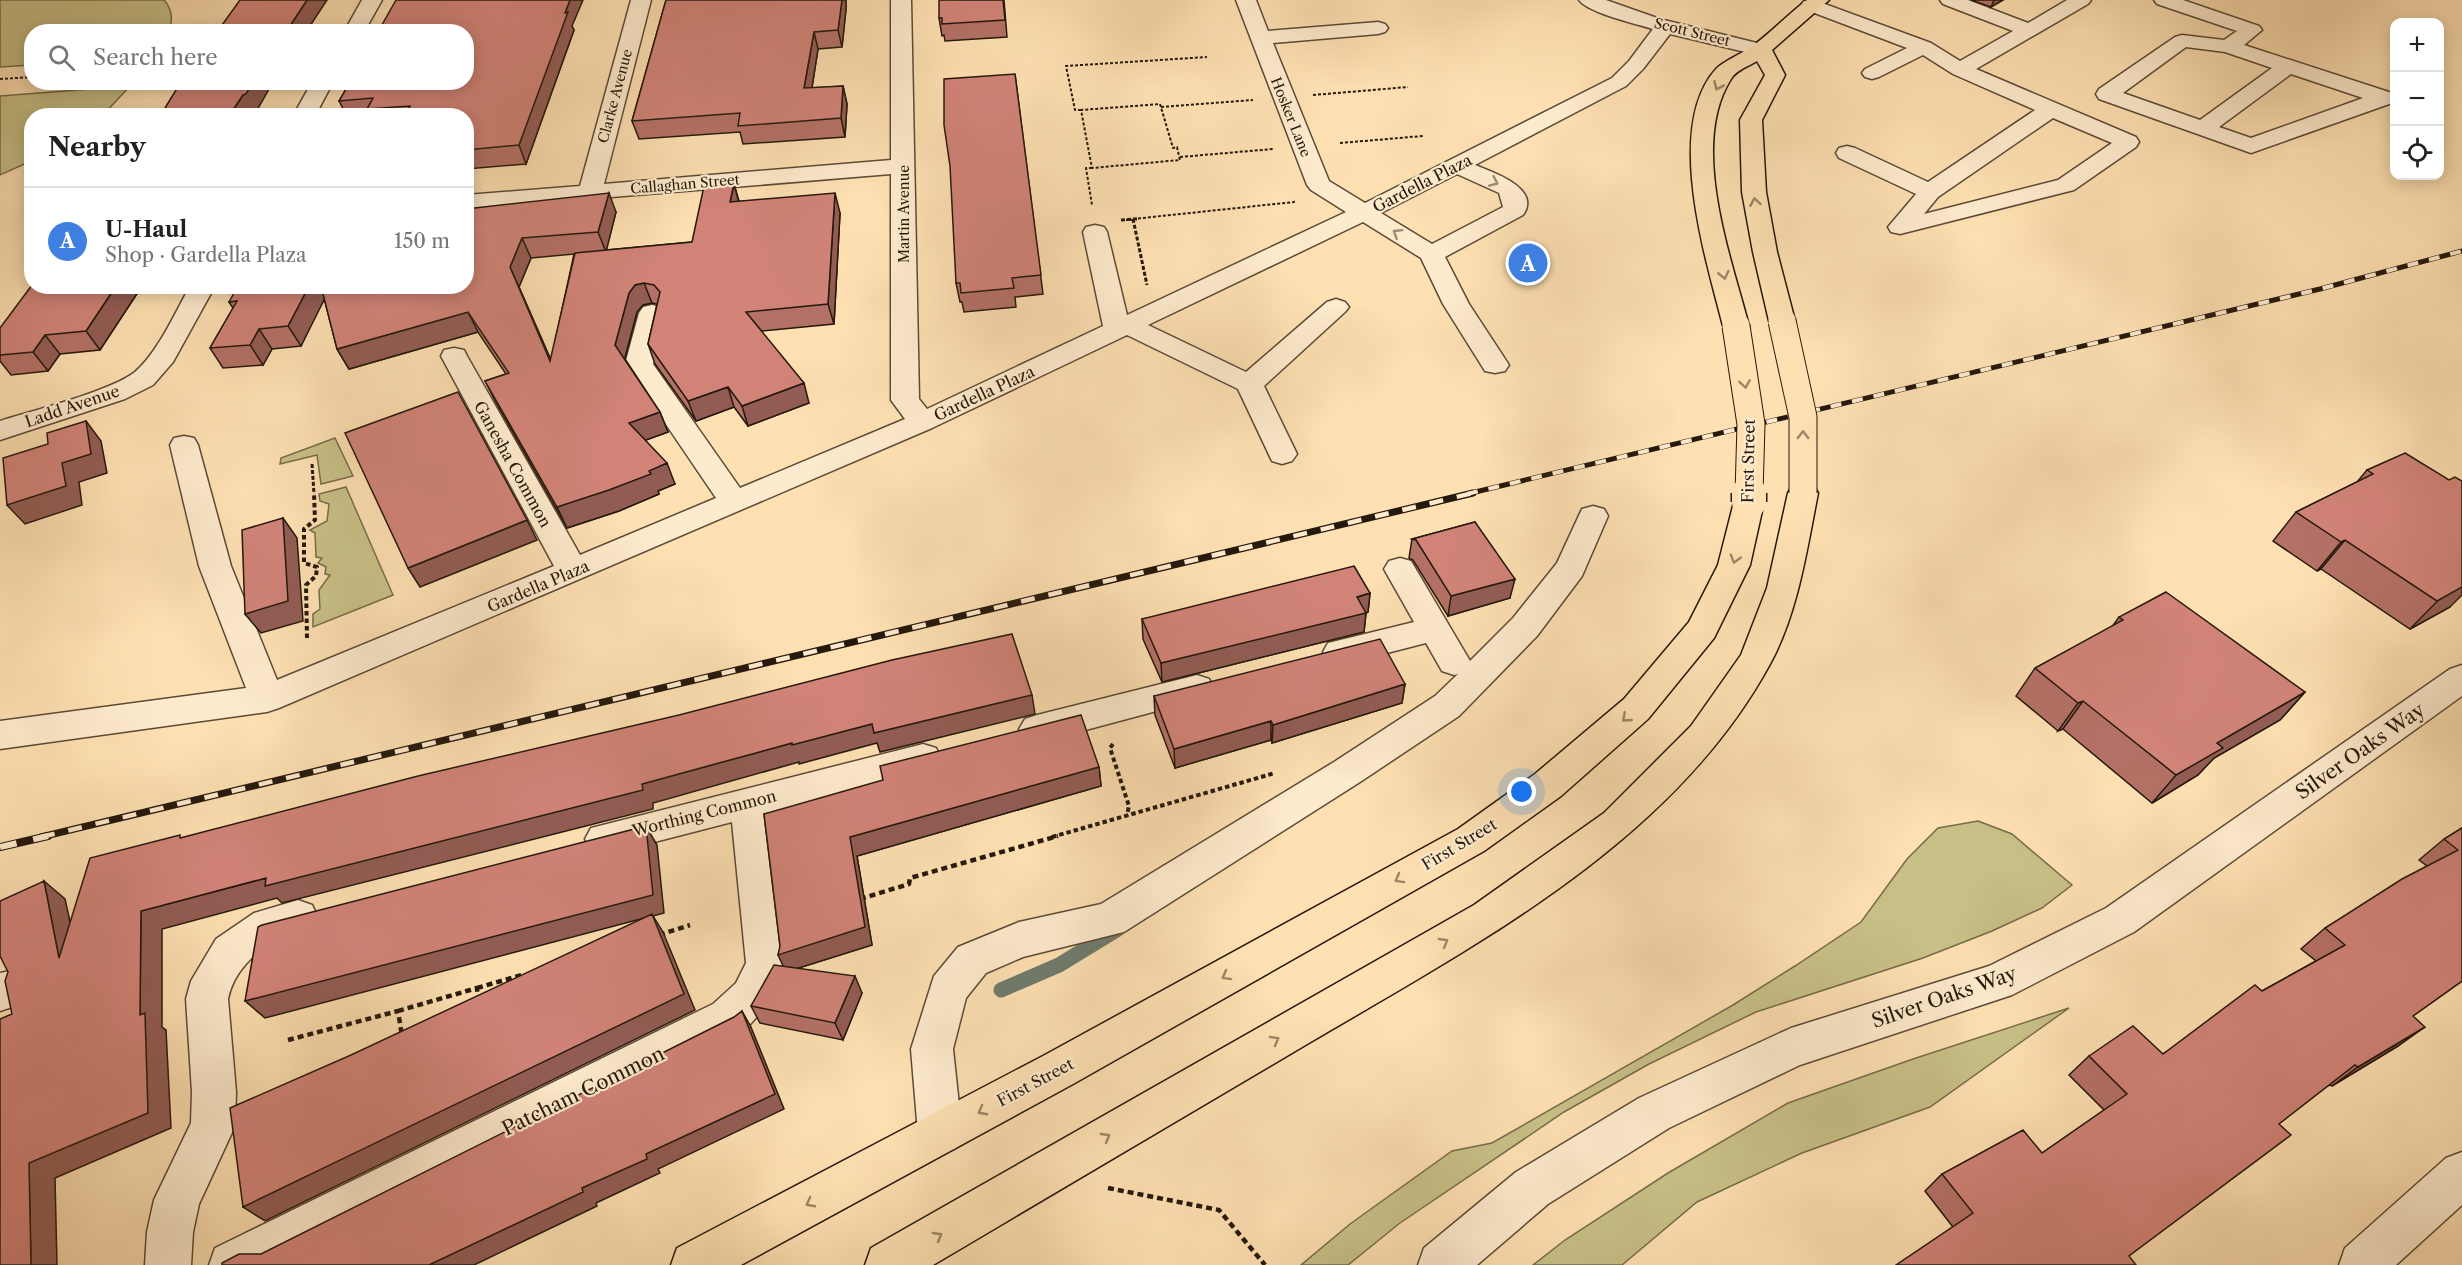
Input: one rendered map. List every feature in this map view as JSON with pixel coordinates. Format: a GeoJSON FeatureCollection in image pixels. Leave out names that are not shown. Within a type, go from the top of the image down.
{"type":"FeatureCollection","features":[{"type":"Feature","properties":{"kind":"main road","name":"First Street"},"geometry":{"type":"LineString","coordinates":[[694,1265],[1058,1070],[1470,840],[1548,785],[1636,709],[1701,628],[1734,565],[1749,502],[1751,424],[1736,326],[1707,203],[1701,160],[1705,114],[1723,74],[1762,50],[1798,15],[1815,3]]}},
{"type":"Feature","properties":{"kind":"main road"},"geometry":{"type":"LineString","coordinates":[[888,1265],[1488,917],[1617,824],[1703,736],[1756,659],[1783,588],[1803,494],[1803,417],[1765,252],[1754,192],[1751,120],[1775,75],[1762,50]]}},
{"type":"Feature","properties":{"kind":"street"},"geometry":{"type":"LineString","coordinates":[[358,24],[372,0]]}},
{"type":"Feature","properties":{"kind":"street","name":"Clarke Avenue"},"geometry":{"type":"LineString","coordinates":[[590,192],[641,0]]}},
{"type":"Feature","properties":{"kind":"street","name":"Martin Avenue"},"geometry":{"type":"LineString","coordinates":[[901,0],[905,400],[922,422]]}},
{"type":"Feature","properties":{"kind":"street","name":"Hosker Lane"},"geometry":{"type":"LineString","coordinates":[[1246,0],[1319,185],[1431,254]]}},
{"type":"Feature","properties":{"kind":"street","name":"Scott Street"},"geometry":{"type":"LineString","coordinates":[[1589,0],[1620,13],[1762,50]]}},
{"type":"Feature","properties":{"kind":"street"},"geometry":{"type":"LineString","coordinates":[[1950,0],[2029,30]]}},
{"type":"Feature","properties":{"kind":"street"},"geometry":{"type":"LineString","coordinates":[[1960,70],[2081,0]]}},
{"type":"Feature","properties":{"kind":"street"},"geometry":{"type":"LineString","coordinates":[[2164,0],[2252,30],[2228,46]]}},
{"type":"Feature","properties":{"kind":"street"},"geometry":{"type":"LineString","coordinates":[[1815,3],[1924,47],[1960,70],[2051,109],[2128,142],[2066,185],[1900,227],[1930,192],[2051,109]]}},
{"type":"Feature","properties":{"kind":"street","name":"Gardella Plaza"},"geometry":{"type":"LineString","coordinates":[[0,735],[267,699],[573,571],[922,422],[1363,213],[1619,82],[1665,26]]}},
{"type":"Feature","properties":{"kind":"street"},"geometry":{"type":"LineString","coordinates":[[1260,38],[1378,28]]}},
{"type":"Feature","properties":{"kind":"street"},"geometry":{"type":"LineString","coordinates":[[2182,41],[2228,46],[2288,66],[2384,98],[2251,146],[2107,94],[2182,41]]}},
{"type":"Feature","properties":{"kind":"street"},"geometry":{"type":"LineString","coordinates":[[1872,73],[1924,47]]}},
{"type":"Feature","properties":{"kind":"street"},"geometry":{"type":"LineString","coordinates":[[2202,129],[2288,66]]}},
{"type":"Feature","properties":{"kind":"street"},"geometry":{"type":"LineString","coordinates":[[309,108],[319,90]]}},
{"type":"Feature","properties":{"kind":"street"},"geometry":{"type":"LineString","coordinates":[[1847,153],[1930,192]]}},
{"type":"Feature","properties":{"kind":"street"},"geometry":{"type":"LineString","coordinates":[[1457,165],[1509,189],[1515,201],[1515,210],[1431,254],[1456,304],[1495,365]]}},
{"type":"Feature","properties":{"kind":"street","name":"Callaghan Street"},"geometry":{"type":"LineString","coordinates":[[474,200],[904,166]]}},
{"type":"Feature","properties":{"kind":"street"},"geometry":{"type":"LineString","coordinates":[[1095,232],[1122,327],[1249,384],[1282,454]]}},
{"type":"Feature","properties":{"kind":"street","name":"Ladd Avenue"},"geometry":{"type":"LineString","coordinates":[[0,431],[115,393],[143,379],[159,362],[198,294]]}},
{"type":"Feature","properties":{"kind":"street"},"geometry":{"type":"LineString","coordinates":[[1249,384],[1336,307]]}},
{"type":"Feature","properties":{"kind":"street"},"geometry":{"type":"LineString","coordinates":[[652,313],[639,364],[733,501]]}},
{"type":"Feature","properties":{"kind":"street","name":"Ganesha Common"},"geometry":{"type":"LineString","coordinates":[[454,356],[573,571]]}},
{"type":"Feature","properties":{"kind":"street"},"geometry":{"type":"LineString","coordinates":[[184,445],[215,566],[267,699]]}},
{"type":"Feature","properties":{"kind":"street"},"geometry":{"type":"LineString","coordinates":[[940,1133],[932,1049],[948,989],[972,960],[1019,940],[1110,920],[1347,772],[1447,706],[1525,627],[1570,568],[1593,516]]}},
{"type":"Feature","properties":{"kind":"street"},"geometry":{"type":"LineString","coordinates":[[1400,569],[1454,662]]}},
{"type":"Feature","properties":{"kind":"street"},"geometry":{"type":"LineString","coordinates":[[1308,660],[1434,629]]}},
{"type":"Feature","properties":{"kind":"street","name":"Silver Oaks Way"},"geometry":{"type":"LineString","coordinates":[[1441,1265],[1532,1188],[1654,1113],[1791,1048],[1998,982],[2120,920],[2462,678]]}},
{"type":"Feature","properties":{"kind":"street"},"geometry":{"type":"LineString","coordinates":[[1002,738],[1229,680]]}},
{"type":"Feature","properties":{"kind":"street","name":"Worthing Common"},"geometry":{"type":"LineString","coordinates":[[577,846],[956,749]]}},
{"type":"Feature","properties":{"kind":"street","name":"Patcham Common"},"geometry":{"type":"LineString","coordinates":[[231,1265],[728,1018],[750,996],[766,964],[748,802]]}},
{"type":"Feature","properties":{"kind":"street"},"geometry":{"type":"LineString","coordinates":[[168,1265],[170,1232],[177,1200],[213,1126],[214,1092],[207,999],[211,981],[230,952],[268,925],[325,911]]}},
{"type":"Feature","properties":{"kind":"street"},"geometry":{"type":"LineString","coordinates":[[2362,1265],[2462,1174]]}},
{"type":"Feature","properties":{"kind":"path"},"geometry":{"type":"LineString","coordinates":[[1180,157],[1177,147],[1173,148],[1160,104],[1075,110],[1066,66],[1208,57]]}},
{"type":"Feature","properties":{"kind":"path"},"geometry":{"type":"LineString","coordinates":[[0,79],[24,77]]}},
{"type":"Feature","properties":{"kind":"path"},"geometry":{"type":"LineString","coordinates":[[1313,95],[1408,87]]}},
{"type":"Feature","properties":{"kind":"path"},"geometry":{"type":"LineString","coordinates":[[1161,107],[1254,100]]}},
{"type":"Feature","properties":{"kind":"path"},"geometry":{"type":"LineString","coordinates":[[1081,110],[1092,168],[1280,148]]}},
{"type":"Feature","properties":{"kind":"path"},"geometry":{"type":"LineString","coordinates":[[1341,143],[1423,136]]}},
{"type":"Feature","properties":{"kind":"path"},"geometry":{"type":"LineString","coordinates":[[1133,219],[1294,202],[1290,192]]}},
{"type":"Feature","properties":{"kind":"path"},"geometry":{"type":"LineString","coordinates":[[307,638],[306,585],[316,576],[317,567],[304,563],[304,529],[315,520],[312,464]]}},
{"type":"Feature","properties":{"kind":"path"},"geometry":{"type":"LineString","coordinates":[[1106,711],[1106,724],[1103,730],[1106,738],[1113,744],[1110,748],[1130,806],[1127,815]]}},
{"type":"Feature","properties":{"kind":"path"},"geometry":{"type":"LineString","coordinates":[[853,901],[909,884],[910,878],[1283,771]]}},
{"type":"Feature","properties":{"kind":"path"},"geometry":{"type":"LineString","coordinates":[[658,935],[690,925]]}},
{"type":"Feature","properties":{"kind":"path"},"geometry":{"type":"LineString","coordinates":[[288,1040],[529,973]]}},
{"type":"Feature","properties":{"kind":"path"},"geometry":{"type":"LineString","coordinates":[[477,988],[478,1002]]}},
{"type":"Feature","properties":{"kind":"path"},"geometry":{"type":"LineString","coordinates":[[398,1011],[402,1036]]}},
{"type":"Feature","properties":{"kind":"path"},"geometry":{"type":"LineString","coordinates":[[392,1041],[413,1032]]}},
{"type":"Feature","properties":{"kind":"path"},"geometry":{"type":"LineString","coordinates":[[1108,1188],[1219,1210],[1265,1265]]}},
{"type":"Feature","properties":{"kind":"shaded area"},"geometry":{"type":"Polygon","coordinates":[[[0,0],[164,0],[171,11],[171,24],[24,24],[24,65],[0,67],[0,0]]]}},
{"type":"Feature","properties":{"kind":"shaded area"},"geometry":{"type":"Polygon","coordinates":[[[78,90],[126,90],[110,108],[24,108],[24,164],[0,175],[0,96],[78,90]]]}},
{"type":"Feature","properties":{"kind":"shaded area"},"geometry":{"type":"Polygon","coordinates":[[[335,438],[353,476],[321,484],[317,455],[280,464],[281,458],[335,438]]]}},
{"type":"Feature","properties":{"kind":"shaded area"},"geometry":{"type":"Polygon","coordinates":[[[346,487],[393,595],[313,627],[313,614],[320,609],[319,590],[330,575],[325,574],[326,567],[318,563],[322,558],[316,557],[315,533],[310,530],[327,521],[329,504],[320,501],[319,494],[346,487]]]}},
{"type":"Feature","properties":{"kind":"shaded area"},"geometry":{"type":"Polygon","coordinates":[[[1978,821],[2012,834],[2072,885],[2042,908],[1992,931],[1923,958],[1756,1012],[1649,1064],[1564,1112],[1400,1223],[1348,1265],[1301,1265],[1350,1224],[1452,1151],[1492,1143],[1733,1005],[1795,966],[1861,922],[1907,859],[1938,828],[1978,821]]]}},
{"type":"Feature","properties":{"kind":"shaded area"},"geometry":{"type":"Polygon","coordinates":[[[2069,1008],[1930,1107],[1802,1153],[1697,1202],[1622,1265],[1533,1265],[1565,1240],[1668,1173],[1788,1103],[2069,1008]]]}},
{"type":"Feature","properties":{"kind":"building"},"geometry":{"type":"Polygon","coordinates":[[[240,0],[307,0],[291,24],[223,24],[240,0]]]}},
{"type":"Feature","properties":{"kind":"building"},"geometry":{"type":"Polygon","coordinates":[[[396,0],[570,0],[565,13],[568,12],[519,145],[474,149],[474,108],[409,108],[410,106],[368,108],[373,98],[339,101],[345,90],[474,90],[474,24],[382,24],[396,0]]]}},
{"type":"Feature","properties":{"kind":"building"},"geometry":{"type":"Polygon","coordinates":[[[666,0],[842,0],[838,30],[814,32],[804,88],[843,86],[841,118],[738,126],[740,113],[632,121],[666,0]]]}},
{"type":"Feature","properties":{"kind":"building"},"geometry":{"type":"Polygon","coordinates":[[[939,0],[1003,0],[1005,20],[942,24],[942,18],[939,18],[939,0]]]}},
{"type":"Feature","properties":{"kind":"building"},"geometry":{"type":"Polygon","coordinates":[[[1015,74],[1041,275],[1012,278],[1014,288],[961,293],[960,283],[956,283],[950,166],[944,125],[944,79],[1015,74]]]}},
{"type":"Feature","properties":{"kind":"building"},"geometry":{"type":"Polygon","coordinates":[[[176,90],[248,90],[234,108],[165,108],[176,90]]]}},
{"type":"Feature","properties":{"kind":"building"},"geometry":{"type":"Polygon","coordinates":[[[734,184],[730,202],[835,193],[828,304],[746,312],[804,383],[742,406],[728,387],[688,401],[648,344],[660,292],[654,285],[644,283],[635,285],[629,293],[615,345],[660,412],[629,423],[667,463],[649,471],[651,474],[557,507],[485,381],[509,373],[468,312],[337,349],[323,294],[474,294],[474,208],[609,193],[598,232],[522,238],[510,267],[550,361],[575,253],[692,242],[704,186],[734,184]]]}},
{"type":"Feature","properties":{"kind":"building"},"geometry":{"type":"Polygon","coordinates":[[[25,294],[111,294],[86,331],[45,335],[33,352],[0,355],[0,328],[25,294]]]}},
{"type":"Feature","properties":{"kind":"building"},"geometry":{"type":"Polygon","coordinates":[[[234,294],[305,294],[288,326],[259,329],[250,345],[210,348],[237,301],[229,302],[234,294]]]}},
{"type":"Feature","properties":{"kind":"building"},"geometry":{"type":"Polygon","coordinates":[[[458,392],[527,520],[408,568],[345,433],[458,392]]]}},
{"type":"Feature","properties":{"kind":"building"},"geometry":{"type":"Polygon","coordinates":[[[86,421],[91,454],[62,463],[66,486],[7,505],[3,458],[48,444],[47,433],[86,421]]]}},
{"type":"Feature","properties":{"kind":"building"},"geometry":{"type":"Polygon","coordinates":[[[2405,453],[2449,480],[2455,477],[2462,481],[2462,587],[2437,601],[2345,540],[2341,542],[2296,512],[2373,474],[2367,470],[2405,453]]]}},
{"type":"Feature","properties":{"kind":"building"},"geometry":{"type":"Polygon","coordinates":[[[283,518],[288,601],[245,614],[242,530],[283,518]]]}},
{"type":"Feature","properties":{"kind":"building"},"geometry":{"type":"Polygon","coordinates":[[[1475,522],[1515,579],[1451,596],[1416,540],[1412,539],[1475,522]]]}},
{"type":"Feature","properties":{"kind":"building"},"geometry":{"type":"Polygon","coordinates":[[[1354,566],[1370,593],[1357,597],[1366,613],[1161,663],[1142,619],[1354,566]]]}},
{"type":"Feature","properties":{"kind":"building"},"geometry":{"type":"Polygon","coordinates":[[[2166,592],[2305,692],[2217,743],[2223,748],[2176,775],[2083,701],[2078,703],[2035,668],[2123,620],[2119,617],[2166,592]]]}},
{"type":"Feature","properties":{"kind":"building"},"geometry":{"type":"Polygon","coordinates":[[[1012,634],[1032,695],[874,733],[872,724],[792,745],[792,743],[642,784],[643,790],[265,886],[266,878],[141,911],[140,1015],[145,1013],[148,1113],[29,1163],[31,1265],[0,1265],[0,1019],[12,1014],[5,981],[8,972],[0,956],[0,901],[44,881],[59,958],[90,858],[180,835],[180,838],[418,776],[679,715],[892,660],[1012,634]]]}},
{"type":"Feature","properties":{"kind":"building"},"geometry":{"type":"Polygon","coordinates":[[[1380,639],[1405,684],[1273,725],[1271,721],[1174,749],[1154,696],[1380,639]]]}},
{"type":"Feature","properties":{"kind":"building"},"geometry":{"type":"Polygon","coordinates":[[[1081,715],[1099,767],[850,837],[865,927],[778,955],[780,946],[764,814],[883,780],[880,766],[1081,715]]]}},
{"type":"Feature","properties":{"kind":"building"},"geometry":{"type":"Polygon","coordinates":[[[646,826],[653,895],[245,1001],[258,927],[262,925],[646,826]]]}},
{"type":"Feature","properties":{"kind":"building"},"geometry":{"type":"Polygon","coordinates":[[[2462,828],[2462,981],[2413,1016],[2425,1027],[2358,1067],[2355,1065],[2279,1124],[2291,1135],[2129,1256],[2136,1265],[1896,1265],[1973,1213],[1942,1174],[2023,1130],[2042,1153],[2127,1094],[2089,1056],[2133,1026],[2163,1054],[2255,985],[2262,991],[2345,945],[2325,928],[2402,879],[2458,850],[2444,839],[2462,828]]]}},
{"type":"Feature","properties":{"kind":"building"},"geometry":{"type":"Polygon","coordinates":[[[652,914],[684,994],[243,1207],[230,1108],[351,1055],[652,914]]]}},
{"type":"Feature","properties":{"kind":"building"},"geometry":{"type":"Polygon","coordinates":[[[774,965],[855,976],[835,1023],[751,1006],[774,965]]]}},
{"type":"Feature","properties":{"kind":"building"},"geometry":{"type":"Polygon","coordinates":[[[742,1011],[775,1094],[646,1154],[647,1159],[582,1188],[583,1192],[429,1265],[222,1265],[239,1254],[261,1254],[742,1011]]]}},
{"type":"Feature","properties":{"kind":"waterway"},"geometry":{"type":"LineString","coordinates":[[1001,990],[1059,965],[1118,929]]}},
{"type":"Feature","properties":{"kind":"railway"},"geometry":{"type":"LineString","coordinates":[[1467,494],[2320,289],[2462,251]]}},
{"type":"Feature","properties":{"kind":"railway"},"geometry":{"type":"LineString","coordinates":[[41,837],[1473,493]]}},
{"type":"Feature","properties":{"kind":"railway"},"geometry":{"type":"LineString","coordinates":[[0,847],[48,836]]}},
{"type":"Feature","properties":{"kind":"place","name":"U-Haul"},"geometry":{"type":"Point","coordinates":[1528,263]}}]}
